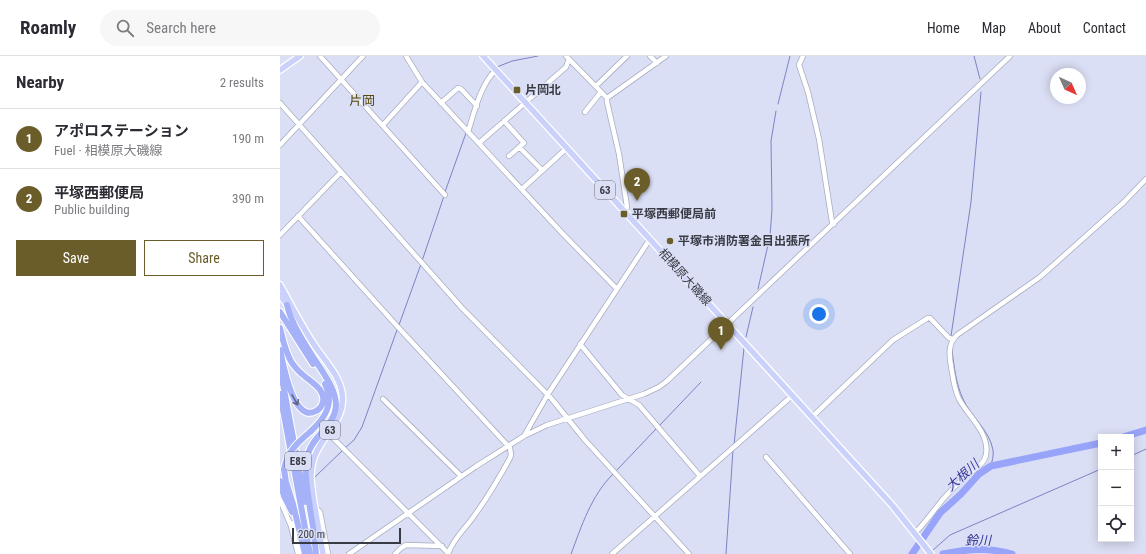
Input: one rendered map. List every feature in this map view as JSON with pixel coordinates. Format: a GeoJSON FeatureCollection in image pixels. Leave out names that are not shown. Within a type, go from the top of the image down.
{"type":"FeatureCollection","features":[{"type":"Feature","properties":{"kind":"highway"},"geometry":{"type":"LineString","coordinates":[[287,304],[290,319],[330,385],[336,405],[331,421],[312,444],[307,460],[306,478],[316,554]]}},
{"type":"Feature","properties":{"kind":"highway"},"geometry":{"type":"LineString","coordinates":[[280,312],[323,380],[329,394],[328,408],[324,417],[290,452],[285,462],[284,469],[286,482],[305,554]]}},
{"type":"Feature","properties":{"kind":"highway"},"geometry":{"type":"LineString","coordinates":[[280,328],[285,348],[292,362],[322,394],[324,399],[323,404],[317,411],[308,413],[297,404],[290,389],[280,350]]}},
{"type":"Feature","properties":{"kind":"highway","name":"E85"},"geometry":{"type":"LineString","coordinates":[[280,368],[316,554]]}},
{"type":"Feature","properties":{"kind":"highway","name":"E85"},"geometry":{"type":"LineString","coordinates":[[280,394],[310,554]]}},
{"type":"Feature","properties":{"kind":"highway"},"geometry":{"type":"LineString","coordinates":[[280,481],[284,496],[297,522]]}},
{"type":"Feature","properties":{"kind":"main road"},"geometry":{"type":"LineString","coordinates":[[280,70],[300,56]]}},
{"type":"Feature","properties":{"kind":"main road","name":"相模原大磯線"},"geometry":{"type":"LineString","coordinates":[[483,56],[812,416],[892,505],[931,554]]}},
{"type":"Feature","properties":{"kind":"main road","name":"63"},"geometry":{"type":"LineString","coordinates":[[280,285],[313,344],[334,373],[342,394],[341,410],[335,424],[315,454],[311,469],[315,507],[323,554]]}},
{"type":"Feature","properties":{"kind":"main road","name":"63"},"geometry":{"type":"LineString","coordinates":[[280,289],[287,304]]}},
{"type":"Feature","properties":{"kind":"main road","name":"63"},"geometry":{"type":"LineString","coordinates":[[280,295],[296,316]]}},
{"type":"Feature","properties":{"kind":"street"},"geometry":{"type":"LineString","coordinates":[[320,56],[444,194]]}},
{"type":"Feature","properties":{"kind":"street"},"geometry":{"type":"LineString","coordinates":[[280,145],[363,56]]}},
{"type":"Feature","properties":{"kind":"street"},"geometry":{"type":"LineString","coordinates":[[406,56],[422,82],[441,103],[563,234],[617,289]]}},
{"type":"Feature","properties":{"kind":"street"},"geometry":{"type":"LineString","coordinates":[[596,86],[627,56]]}},
{"type":"Feature","properties":{"kind":"street"},"geometry":{"type":"LineString","coordinates":[[650,56],[657,62]]}},
{"type":"Feature","properties":{"kind":"street"},"geometry":{"type":"LineString","coordinates":[[607,98],[666,56]]}},
{"type":"Feature","properties":{"kind":"street"},"geometry":{"type":"LineString","coordinates":[[803,56],[799,65],[808,92],[819,139],[832,222],[834,224]]}},
{"type":"Feature","properties":{"kind":"street"},"geometry":{"type":"LineString","coordinates":[[349,554],[461,476],[524,436],[547,425],[644,394],[659,387],[667,381],[1010,56]]}},
{"type":"Feature","properties":{"kind":"street"},"geometry":{"type":"LineString","coordinates":[[479,143],[566,67],[570,58],[607,98],[619,154],[627,207],[625,212]]}},
{"type":"Feature","properties":{"kind":"street"},"geometry":{"type":"LineString","coordinates":[[466,130],[488,78],[496,70]]}},
{"type":"Feature","properties":{"kind":"street"},"geometry":{"type":"LineString","coordinates":[[383,125],[422,82]]}},
{"type":"Feature","properties":{"kind":"street"},"geometry":{"type":"LineString","coordinates":[[441,103],[458,88],[461,89],[476,105]]}},
{"type":"Feature","properties":{"kind":"street"},"geometry":{"type":"LineString","coordinates":[[585,112],[601,92]]}},
{"type":"Feature","properties":{"kind":"street"},"geometry":{"type":"LineString","coordinates":[[280,103],[462,308],[548,394],[585,440],[689,554]]}},
{"type":"Feature","properties":{"kind":"street"},"geometry":{"type":"LineString","coordinates":[[504,121],[524,143],[510,156]]}},
{"type":"Feature","properties":{"kind":"street"},"geometry":{"type":"LineString","coordinates":[[519,147],[542,170]]}},
{"type":"Feature","properties":{"kind":"street"},"geometry":{"type":"LineString","coordinates":[[522,189],[567,148]]}},
{"type":"Feature","properties":{"kind":"street"},"geometry":{"type":"LineString","coordinates":[[280,235],[341,172]]}},
{"type":"Feature","properties":{"kind":"street"},"geometry":{"type":"LineString","coordinates":[[916,534],[944,498],[984,460],[986,454],[986,443],[980,429],[963,406],[955,389],[950,362],[950,350],[953,339],[1040,277],[1124,202],[1146,179]]}},
{"type":"Feature","properties":{"kind":"street"},"geometry":{"type":"LineString","coordinates":[[298,216],[396,326],[508,445],[511,455],[485,501],[453,543],[448,553],[409,512],[328,433]]}},
{"type":"Feature","properties":{"kind":"street"},"geometry":{"type":"LineString","coordinates":[[524,436],[548,394],[650,239]]}},
{"type":"Feature","properties":{"kind":"street"},"geometry":{"type":"LineString","coordinates":[[812,416],[893,340],[928,318],[930,318],[950,338],[953,339]]}},
{"type":"Feature","properties":{"kind":"street"},"geometry":{"type":"LineString","coordinates":[[580,344],[622,395],[639,405],[700,476]]}},
{"type":"Feature","properties":{"kind":"street"},"geometry":{"type":"LineString","coordinates":[[612,554],[793,395]]}},
{"type":"Feature","properties":{"kind":"street"},"geometry":{"type":"LineString","coordinates":[[383,398],[461,476]]}},
{"type":"Feature","properties":{"kind":"street"},"geometry":{"type":"LineString","coordinates":[[766,457],[850,554]]}},
{"type":"Feature","properties":{"kind":"street"},"geometry":{"type":"LineString","coordinates":[[280,500],[291,526],[298,554]]}},
{"type":"Feature","properties":{"kind":"street"},"geometry":{"type":"LineString","coordinates":[[315,507],[320,512],[328,554]]}},
{"type":"Feature","properties":{"kind":"street"},"geometry":{"type":"LineString","coordinates":[[283,508],[294,525],[302,554]]}},
{"type":"Feature","properties":{"kind":"street"},"geometry":{"type":"LineString","coordinates":[[395,554],[406,545],[442,546]]}},
{"type":"Feature","properties":{"kind":"waterway"},"geometry":{"type":"LineString","coordinates":[[497,67],[512,61],[538,56]]}},
{"type":"Feature","properties":{"kind":"waterway"},"geometry":{"type":"LineString","coordinates":[[778,104],[790,56]]}},
{"type":"Feature","properties":{"kind":"waterway"},"geometry":{"type":"LineString","coordinates":[[974,56],[980,79]]}},
{"type":"Feature","properties":{"kind":"waterway"},"geometry":{"type":"LineString","coordinates":[[482,87],[492,70]]}},
{"type":"Feature","properties":{"kind":"waterway"},"geometry":{"type":"LineString","coordinates":[[951,336],[971,202],[981,92]]}},
{"type":"Feature","properties":{"kind":"waterway"},"geometry":{"type":"LineString","coordinates":[[758,289],[770,236],[772,209],[771,141],[776,111]]}},
{"type":"Feature","properties":{"kind":"waterway"},"geometry":{"type":"LineString","coordinates":[[445,192],[466,133]]}},
{"type":"Feature","properties":{"kind":"waterway"},"geometry":{"type":"LineString","coordinates":[[422,261],[444,196]]}},
{"type":"Feature","properties":{"kind":"waterway"},"geometry":{"type":"LineString","coordinates":[[399,325],[421,264]]}},
{"type":"Feature","properties":{"kind":"waterway"},"geometry":{"type":"LineString","coordinates":[[746,337],[753,307]]}},
{"type":"Feature","properties":{"kind":"waterway"},"geometry":{"type":"LineString","coordinates":[[345,448],[354,440],[362,427],[397,330]]}},
{"type":"Feature","properties":{"kind":"waterway"},"geometry":{"type":"LineString","coordinates":[[734,445],[744,348]]}},
{"type":"Feature","properties":{"kind":"waterway"},"geometry":{"type":"LineString","coordinates":[[952,350],[957,381],[963,399],[988,436],[991,443],[993,450],[991,466]]}},
{"type":"Feature","properties":{"kind":"waterway"},"geometry":{"type":"LineString","coordinates":[[660,425],[701,382]]}},
{"type":"Feature","properties":{"kind":"waterway"},"geometry":{"type":"LineString","coordinates":[[616,471],[656,429]]}},
{"type":"Feature","properties":{"kind":"waterway","name":"大根川"},"geometry":{"type":"LineString","coordinates":[[1133,434],[1146,430]]}},
{"type":"Feature","properties":{"kind":"waterway","name":"大根川"},"geometry":{"type":"LineString","coordinates":[[912,554],[940,513],[961,494],[979,474],[991,466],[1098,444]]}},
{"type":"Feature","properties":{"kind":"waterway"},"geometry":{"type":"LineString","coordinates":[[1134,455],[1146,449]]}},
{"type":"Feature","properties":{"kind":"waterway"},"geometry":{"type":"LineString","coordinates":[[315,477],[343,450]]}},
{"type":"Feature","properties":{"kind":"waterway"},"geometry":{"type":"LineString","coordinates":[[726,554],[733,450]]}},
{"type":"Feature","properties":{"kind":"waterway"},"geometry":{"type":"LineString","coordinates":[[932,551],[950,535],[1099,470]]}},
{"type":"Feature","properties":{"kind":"waterway"},"geometry":{"type":"LineString","coordinates":[[571,554],[593,501],[613,474]]}},
{"type":"Feature","properties":{"kind":"waterway","name":"鈴川"},"geometry":{"type":"LineString","coordinates":[[943,554],[978,550],[995,550],[1012,554]]}},
{"type":"Feature","properties":{"kind":"place","name":"片岡北"},"geometry":{"type":"Point","coordinates":[517,90]}},
{"type":"Feature","properties":{"kind":"place","name":"平塚西郵便局"},"geometry":{"type":"Point","coordinates":[637,201]}},
{"type":"Feature","properties":{"kind":"place","name":"平塚西郵便局前"},"geometry":{"type":"Point","coordinates":[624,214]}},
{"type":"Feature","properties":{"kind":"place","name":"平塚市消防署金目出張所"},"geometry":{"type":"Point","coordinates":[670,241]}},
{"type":"Feature","properties":{"kind":"place","name":"アポロステーション"},"geometry":{"type":"Point","coordinates":[721,350]}},
{"type":"Feature","properties":{"kind":"district","name":"片岡"},"geometry":{"type":"Point","coordinates":[362,100]}}]}
